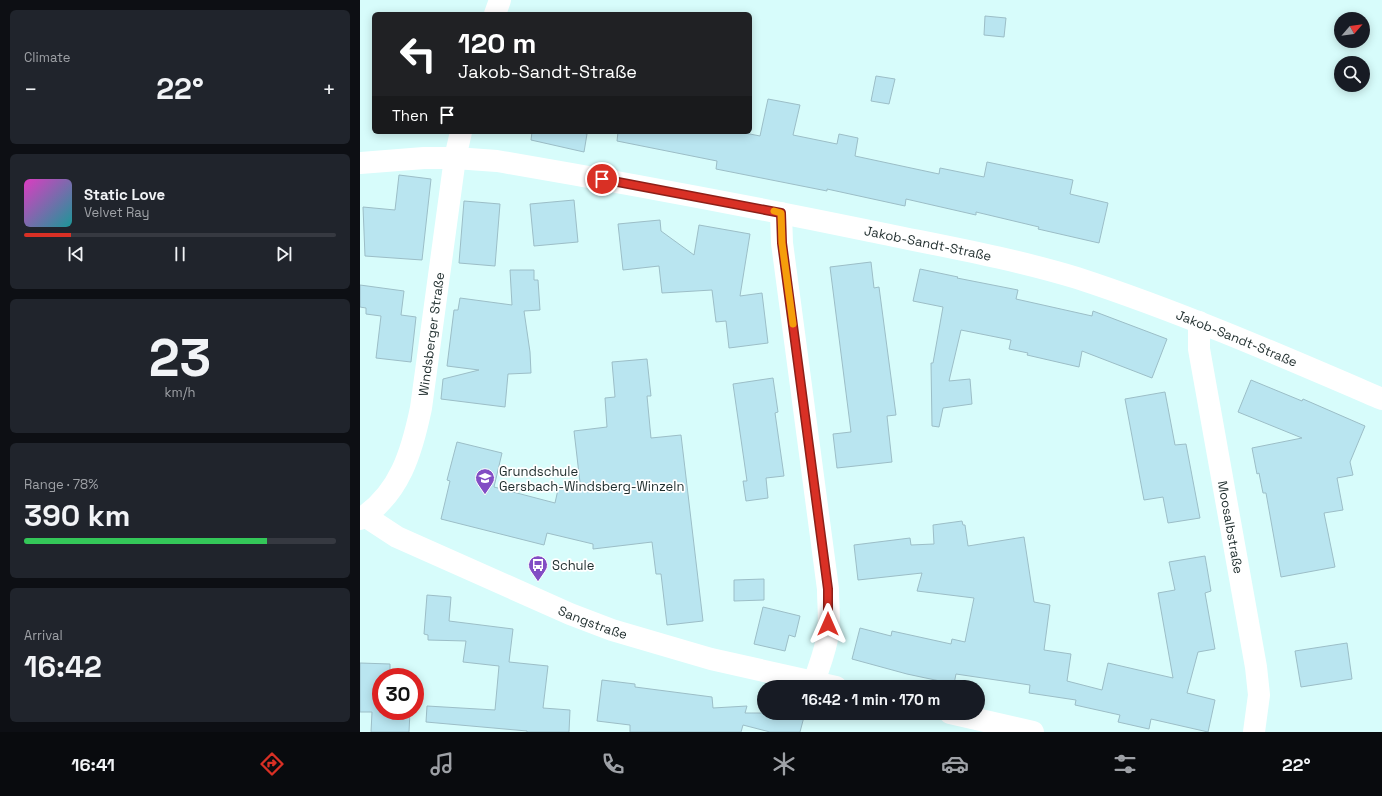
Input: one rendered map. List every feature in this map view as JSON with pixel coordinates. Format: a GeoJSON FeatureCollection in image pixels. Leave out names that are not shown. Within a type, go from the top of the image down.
{"type":"FeatureCollection","features":[{"type":"Feature","properties":{"kind":"street"},"geometry":{"type":"LineString","coordinates":[[496,12],[500,0]]}},
{"type":"Feature","properties":{"kind":"street","name":"Windsberger Straße"},"geometry":{"type":"LineString","coordinates":[[362,517],[381,502],[393,487],[402,471],[413,443],[421,408],[455,158],[461,134]]}},
{"type":"Feature","properties":{"kind":"street","name":"Jakob-Sandt-Straße"},"geometry":{"type":"LineString","coordinates":[[360,163],[424,158],[455,158],[497,161],[781,213],[1035,266],[1077,278],[1199,322],[1382,399]]}},
{"type":"Feature","properties":{"kind":"street"},"geometry":{"type":"LineString","coordinates":[[781,213],[782,243],[828,589],[828,633],[815,680]]}},
{"type":"Feature","properties":{"kind":"street","name":"Moosalbstraße"},"geometry":{"type":"LineString","coordinates":[[1199,322],[1199,349],[1256,667],[1259,695],[1254,732]]}},
{"type":"Feature","properties":{"kind":"street","name":"Sangstraße"},"geometry":{"type":"LineString","coordinates":[[362,517],[397,538],[570,614],[612,630],[710,659],[805,680]]}},
{"type":"Feature","properties":{"kind":"street"},"geometry":{"type":"LineString","coordinates":[[981,720],[1033,732]]}},
{"type":"Feature","properties":{"kind":"building"},"geometry":{"type":"Polygon","coordinates":[[[985,16],[1006,18],[1004,37],[984,35],[985,16]]]}},
{"type":"Feature","properties":{"kind":"building"},"geometry":{"type":"Polygon","coordinates":[[[876,76],[895,79],[889,104],[871,101],[876,76]]]}},
{"type":"Feature","properties":{"kind":"building"},"geometry":{"type":"Polygon","coordinates":[[[768,99],[800,105],[793,135],[837,144],[839,134],[858,138],[855,156],[939,174],[940,168],[984,177],[987,162],[1073,180],[1070,194],[1108,203],[1099,243],[1038,229],[1039,227],[976,212],[976,215],[906,199],[905,206],[827,189],[827,191],[716,169],[717,161],[617,141],[618,134],[750,134],[760,136],[768,99]]]}},
{"type":"Feature","properties":{"kind":"building"},"geometry":{"type":"Polygon","coordinates":[[[532,134],[587,134],[584,152],[531,140],[532,134]]]}},
{"type":"Feature","properties":{"kind":"building"},"geometry":{"type":"Polygon","coordinates":[[[399,175],[431,179],[422,260],[365,256],[363,207],[395,210],[399,175]]]}},
{"type":"Feature","properties":{"kind":"building"},"geometry":{"type":"Polygon","coordinates":[[[574,200],[578,242],[534,246],[530,204],[574,200]]]}},
{"type":"Feature","properties":{"kind":"building"},"geometry":{"type":"Polygon","coordinates":[[[464,201],[500,204],[495,266],[459,263],[464,201]]]}},
{"type":"Feature","properties":{"kind":"building"},"geometry":{"type":"Polygon","coordinates":[[[660,220],[661,231],[694,255],[699,225],[750,234],[740,296],[762,293],[768,343],[729,348],[726,321],[716,322],[712,290],[662,293],[659,266],[623,270],[618,224],[660,220]]]}},
{"type":"Feature","properties":{"kind":"building"},"geometry":{"type":"Polygon","coordinates":[[[871,262],[874,288],[879,287],[896,415],[887,416],[892,462],[837,468],[833,434],[851,432],[830,267],[871,262]]]}},
{"type":"Feature","properties":{"kind":"building"},"geometry":{"type":"Polygon","coordinates":[[[920,269],[1018,290],[1016,299],[1092,316],[1093,311],[1167,339],[1152,378],[1082,351],[1079,367],[1027,355],[1028,353],[1009,349],[1011,340],[961,330],[949,381],[970,379],[972,404],[943,408],[939,427],[932,426],[931,363],[933,363],[943,307],[913,301],[920,269]]]}},
{"type":"Feature","properties":{"kind":"building"},"geometry":{"type":"Polygon","coordinates":[[[510,270],[534,270],[534,280],[538,280],[540,310],[524,311],[530,352],[531,373],[508,374],[505,407],[441,399],[443,379],[479,370],[447,366],[454,310],[458,310],[460,298],[512,305],[510,270]]]}},
{"type":"Feature","properties":{"kind":"building"},"geometry":{"type":"Polygon","coordinates":[[[360,285],[404,291],[401,315],[416,317],[411,362],[376,358],[381,316],[366,314],[366,308],[360,307],[360,285]]]}},
{"type":"Feature","properties":{"kind":"building"},"geometry":{"type":"Polygon","coordinates":[[[647,359],[651,396],[647,396],[651,438],[681,435],[703,621],[667,625],[661,574],[656,574],[652,542],[593,549],[593,544],[547,533],[544,545],[441,519],[450,481],[447,480],[457,442],[502,453],[494,487],[555,503],[559,485],[581,491],[574,431],[607,427],[605,398],[615,397],[612,362],[647,359]]]}},
{"type":"Feature","properties":{"kind":"building"},"geometry":{"type":"Polygon","coordinates":[[[773,378],[778,412],[775,413],[784,476],[766,478],[768,498],[746,501],[743,481],[747,481],[733,384],[773,378]]]}},
{"type":"Feature","properties":{"kind":"building"},"geometry":{"type":"Polygon","coordinates":[[[1251,380],[1302,401],[1303,399],[1365,426],[1350,462],[1353,475],[1337,478],[1343,510],[1324,513],[1335,567],[1281,577],[1266,493],[1263,493],[1259,473],[1257,474],[1252,448],[1302,438],[1238,412],[1251,380]]]}},
{"type":"Feature","properties":{"kind":"building"},"geometry":{"type":"Polygon","coordinates":[[[1165,392],[1175,445],[1186,444],[1200,518],[1168,523],[1163,497],[1144,500],[1125,399],[1165,392]]]}},
{"type":"Feature","properties":{"kind":"building"},"geometry":{"type":"Polygon","coordinates":[[[962,521],[963,525],[965,525],[968,546],[1024,537],[1034,602],[1050,605],[1044,650],[1071,654],[1067,681],[1102,690],[1108,663],[1173,678],[1158,593],[1175,590],[1169,562],[1205,556],[1211,591],[1205,593],[1215,649],[1198,652],[1187,693],[1215,700],[1208,732],[1151,719],[1149,729],[1118,722],[1120,715],[1075,705],[1076,700],[1029,693],[1030,685],[956,674],[955,680],[935,680],[852,659],[860,628],[891,636],[892,631],[951,644],[952,639],[965,642],[974,598],[917,591],[922,573],[858,580],[854,545],[910,538],[911,545],[934,544],[933,525],[962,521]]]}},
{"type":"Feature","properties":{"kind":"building"},"geometry":{"type":"Polygon","coordinates":[[[764,579],[764,600],[734,601],[734,580],[764,579]]]}},
{"type":"Feature","properties":{"kind":"building"},"geometry":{"type":"Polygon","coordinates":[[[427,595],[451,597],[449,621],[513,629],[509,662],[548,666],[543,708],[570,710],[569,732],[527,732],[426,722],[427,706],[495,710],[499,666],[463,662],[466,641],[428,640],[428,635],[424,634],[427,595]]]}},
{"type":"Feature","properties":{"kind":"building"},"geometry":{"type":"Polygon","coordinates":[[[763,607],[800,616],[795,637],[789,635],[785,651],[754,644],[763,607]]]}},
{"type":"Feature","properties":{"kind":"building"},"geometry":{"type":"Polygon","coordinates":[[[1347,643],[1352,679],[1301,687],[1295,651],[1347,643]]]}},
{"type":"Feature","properties":{"kind":"building"},"geometry":{"type":"Polygon","coordinates":[[[360,663],[390,664],[390,668],[372,668],[372,712],[360,712],[360,663]]]}},
{"type":"Feature","properties":{"kind":"building"},"geometry":{"type":"Polygon","coordinates":[[[602,680],[635,684],[635,687],[712,697],[713,708],[747,706],[745,713],[757,713],[757,720],[803,720],[800,732],[770,732],[743,725],[741,732],[630,732],[630,725],[597,721],[602,680]]]}},
{"type":"Feature","properties":{"kind":"building"},"geometry":{"type":"Polygon","coordinates":[[[372,712],[372,720],[410,720],[409,732],[371,732],[372,712]]]}},
{"type":"Feature","properties":{"kind":"slow traffic"},"geometry":{"type":"LineString","coordinates":[[774,211],[781,213],[782,243],[793,324]]}},
{"type":"Feature","properties":{"kind":"place","name":"Grundschule Gersbach-Windsberg-Winzeln"},"geometry":{"type":"Point","coordinates":[485,495]}},
{"type":"Feature","properties":{"kind":"place","name":"Schule"},"geometry":{"type":"Point","coordinates":[538,582]}},
{"type":"Feature","properties":{"kind":"route"},"geometry":{"type":"LineString","coordinates":[[602,179],[781,213],[782,243],[828,589],[828,624]]}}]}
